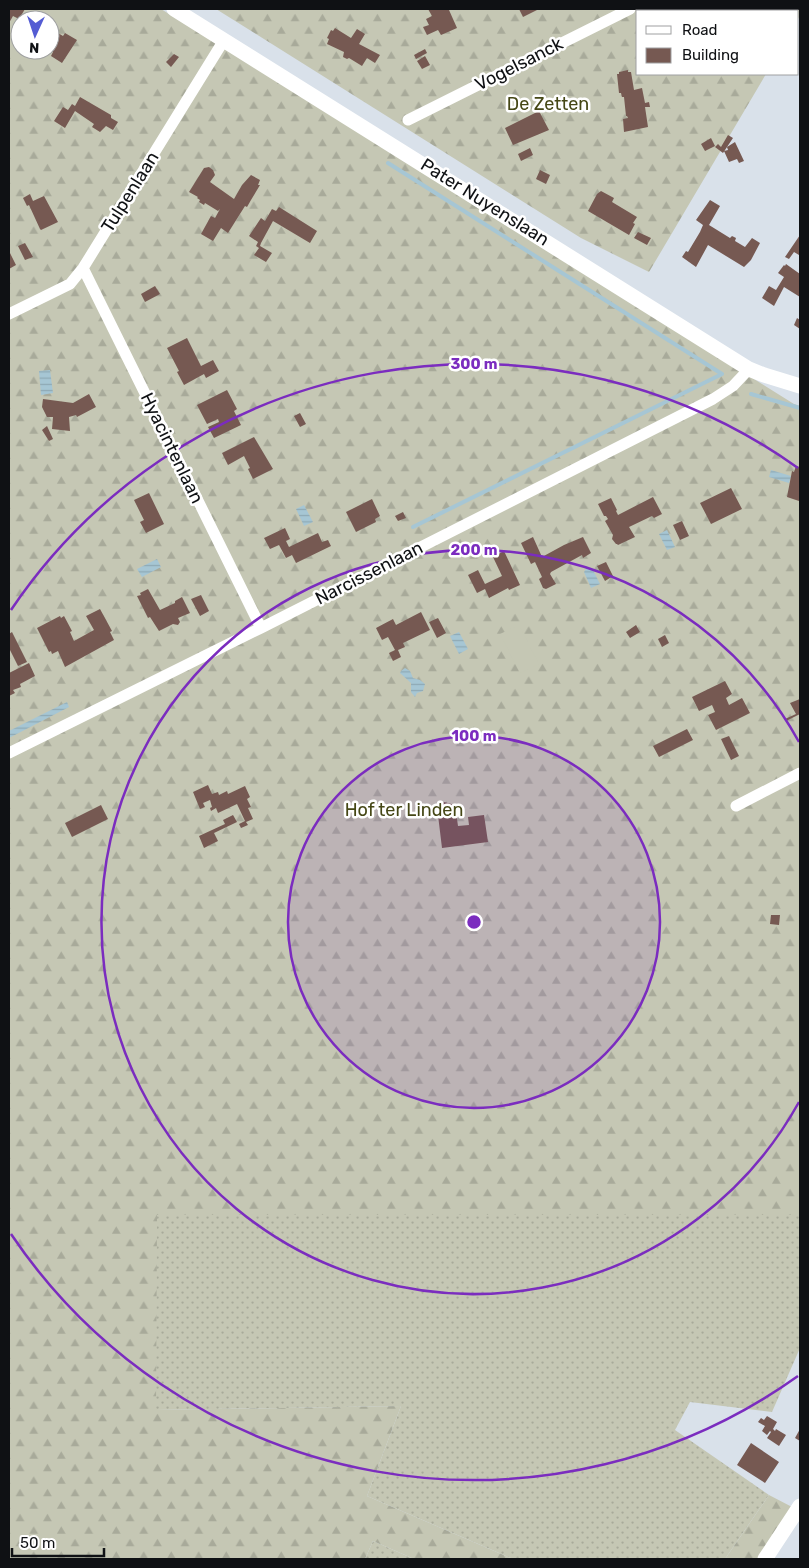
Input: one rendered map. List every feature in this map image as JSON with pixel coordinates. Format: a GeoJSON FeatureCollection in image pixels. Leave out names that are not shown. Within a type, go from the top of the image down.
{"type":"FeatureCollection","features":[{"type":"Feature","properties":{"kind":"street","name":"Pater Nuyenslaan"},"geometry":{"type":"LineString","coordinates":[[174,9],[749,368],[800,386]]}},
{"type":"Feature","properties":{"kind":"street","name":"Vogelsanck"},"geometry":{"type":"LineString","coordinates":[[408,120],[630,9]]}},
{"type":"Feature","properties":{"kind":"street","name":"Tulpenlaan"},"geometry":{"type":"LineString","coordinates":[[9,314],[70,284],[83,268],[224,40]]}},
{"type":"Feature","properties":{"kind":"street","name":"Hyacintenlaan"},"geometry":{"type":"LineString","coordinates":[[83,268],[262,628]]}},
{"type":"Feature","properties":{"kind":"street","name":"Narcissenlaan"},"geometry":{"type":"LineString","coordinates":[[9,753],[262,628],[718,396],[733,386],[749,368]]}},
{"type":"Feature","properties":{"kind":"street"},"geometry":{"type":"LineString","coordinates":[[736,806],[800,773]]}},
{"type":"Feature","properties":{"kind":"street"},"geometry":{"type":"LineString","coordinates":[[765,1559],[800,1506]]}},
{"type":"Feature","properties":{"kind":"green space","name":"Hof ter Linden"},"geometry":{"type":"Polygon","coordinates":[[[9,9],[161,9],[800,406],[800,1215],[157,1215],[156,1410],[401,1406],[367,1496],[513,1559],[414,1559],[373,1541],[365,1559],[9,1559],[9,9]]]}},
{"type":"Feature","properties":{"kind":"green space","name":"De Zetten"},"geometry":{"type":"Polygon","coordinates":[[[216,9],[800,9],[799,17],[799,10],[636,10],[636,75],[765,75],[649,272],[581,238],[216,9]]]}},
{"type":"Feature","properties":{"kind":"green space"},"geometry":{"type":"Polygon","coordinates":[[[519,625],[539,664],[520,673],[500,634],[519,625]]]}},
{"type":"Feature","properties":{"kind":"green space"},"geometry":{"type":"Polygon","coordinates":[[[156,1215],[800,1215],[800,1348],[772,1412],[690,1402],[675,1430],[769,1495],[725,1559],[513,1559],[367,1496],[401,1406],[156,1410],[156,1215]]]}},
{"type":"Feature","properties":{"kind":"green space"},"geometry":{"type":"Polygon","coordinates":[[[769,1495],[794,1508],[760,1559],[725,1559],[769,1495]]]}},
{"type":"Feature","properties":{"kind":"green space"},"geometry":{"type":"Polygon","coordinates":[[[373,1541],[414,1559],[365,1559],[373,1541]]]}},
{"type":"Feature","properties":{"kind":"water"},"geometry":{"type":"Polygon","coordinates":[[[50,370],[53,393],[41,395],[39,371],[50,370]]]}},
{"type":"Feature","properties":{"kind":"water"},"geometry":{"type":"Polygon","coordinates":[[[771,470],[791,476],[789,483],[769,477],[771,470]]]}},
{"type":"Feature","properties":{"kind":"water"},"geometry":{"type":"Polygon","coordinates":[[[304,505],[313,522],[304,526],[296,509],[304,505]]]}},
{"type":"Feature","properties":{"kind":"water"},"geometry":{"type":"Polygon","coordinates":[[[667,530],[675,547],[667,550],[659,534],[667,530]]]}},
{"type":"Feature","properties":{"kind":"water"},"geometry":{"type":"Polygon","coordinates":[[[157,559],[161,567],[142,577],[137,569],[157,559]]]}},
{"type":"Feature","properties":{"kind":"water"},"geometry":{"type":"Polygon","coordinates":[[[587,567],[592,568],[600,584],[591,588],[584,572],[587,567]]]}},
{"type":"Feature","properties":{"kind":"water"},"geometry":{"type":"Polygon","coordinates":[[[459,632],[468,649],[459,654],[450,636],[459,632]]]}},
{"type":"Feature","properties":{"kind":"water"},"geometry":{"type":"Polygon","coordinates":[[[405,668],[410,671],[413,678],[425,684],[423,691],[417,693],[415,697],[411,692],[411,683],[400,673],[405,668]]]}},
{"type":"Feature","properties":{"kind":"water"},"geometry":{"type":"Polygon","coordinates":[[[67,702],[69,707],[9,738],[9,731],[67,702]]]}},
{"type":"Feature","properties":{"kind":"building"},"geometry":{"type":"Polygon","coordinates":[[[10,9],[25,9],[10,10],[9,23],[10,9]]]}},
{"type":"Feature","properties":{"kind":"building"},"geometry":{"type":"Polygon","coordinates":[[[428,9],[452,9],[449,10],[457,28],[441,35],[438,30],[427,35],[423,27],[429,25],[426,19],[432,16],[428,9]]]}},
{"type":"Feature","properties":{"kind":"building"},"geometry":{"type":"Polygon","coordinates":[[[519,9],[539,9],[523,17],[519,9]]]}},
{"type":"Feature","properties":{"kind":"building"},"geometry":{"type":"Polygon","coordinates":[[[744,9],[762,9],[762,10],[744,9]]]}},
{"type":"Feature","properties":{"kind":"building"},"geometry":{"type":"Polygon","coordinates":[[[335,28],[351,38],[357,29],[365,34],[359,44],[380,55],[375,63],[367,58],[362,66],[349,58],[343,57],[344,52],[327,44],[329,39],[327,38],[331,30],[333,31],[335,28]]]}},
{"type":"Feature","properties":{"kind":"building"},"geometry":{"type":"Polygon","coordinates":[[[65,33],[77,40],[62,63],[57,60],[60,60],[60,34],[63,36],[65,33]]]}},
{"type":"Feature","properties":{"kind":"building"},"geometry":{"type":"Polygon","coordinates":[[[425,49],[427,53],[416,59],[414,55],[425,49]]]}},
{"type":"Feature","properties":{"kind":"building"},"geometry":{"type":"Polygon","coordinates":[[[174,54],[179,57],[171,67],[166,62],[174,54]]]}},
{"type":"Feature","properties":{"kind":"building"},"geometry":{"type":"Polygon","coordinates":[[[425,56],[430,65],[422,69],[417,61],[425,56]]]}},
{"type":"Feature","properties":{"kind":"building"},"geometry":{"type":"Polygon","coordinates":[[[628,70],[628,72],[631,72],[634,90],[642,88],[645,103],[649,102],[650,107],[645,107],[648,127],[624,132],[623,119],[628,118],[626,116],[624,97],[619,93],[617,74],[628,70]]]}},
{"type":"Feature","properties":{"kind":"building"},"geometry":{"type":"Polygon","coordinates":[[[80,97],[111,115],[111,118],[118,122],[113,130],[106,126],[100,132],[92,127],[94,124],[75,111],[65,128],[54,121],[63,107],[68,110],[72,104],[75,106],[80,97]]]}},
{"type":"Feature","properties":{"kind":"building"},"geometry":{"type":"Polygon","coordinates":[[[539,111],[549,130],[513,145],[505,128],[539,111]]]}},
{"type":"Feature","properties":{"kind":"building"},"geometry":{"type":"Polygon","coordinates":[[[728,135],[733,138],[723,153],[715,147],[718,144],[721,147],[728,135]]]}},
{"type":"Feature","properties":{"kind":"building"},"geometry":{"type":"Polygon","coordinates":[[[711,138],[715,146],[705,151],[701,144],[711,138]]]}},
{"type":"Feature","properties":{"kind":"building"},"geometry":{"type":"Polygon","coordinates":[[[735,142],[744,161],[739,163],[737,159],[729,162],[724,151],[728,150],[727,147],[735,142]]]}},
{"type":"Feature","properties":{"kind":"building"},"geometry":{"type":"Polygon","coordinates":[[[530,148],[533,155],[521,161],[518,154],[530,148]]]}},
{"type":"Feature","properties":{"kind":"building"},"geometry":{"type":"Polygon","coordinates":[[[209,167],[215,175],[210,182],[234,199],[242,185],[251,175],[260,180],[258,185],[260,185],[247,207],[245,206],[228,233],[221,228],[213,241],[201,234],[211,216],[215,218],[220,209],[218,211],[205,203],[204,205],[199,202],[198,197],[189,192],[204,168],[209,167]]]}},
{"type":"Feature","properties":{"kind":"building"},"geometry":{"type":"Polygon","coordinates":[[[540,170],[550,175],[546,184],[536,179],[540,170]]]}},
{"type":"Feature","properties":{"kind":"building"},"geometry":{"type":"Polygon","coordinates":[[[601,191],[614,198],[612,202],[637,217],[629,235],[588,211],[597,194],[601,191]]]}},
{"type":"Feature","properties":{"kind":"building"},"geometry":{"type":"Polygon","coordinates":[[[30,194],[33,201],[44,196],[58,222],[40,229],[29,205],[27,206],[23,198],[30,194]]]}},
{"type":"Feature","properties":{"kind":"building"},"geometry":{"type":"Polygon","coordinates":[[[710,200],[720,206],[709,225],[730,238],[732,236],[736,238],[735,241],[745,247],[752,238],[760,243],[751,260],[744,267],[708,245],[696,267],[682,257],[686,251],[688,252],[700,232],[703,225],[696,220],[710,200]]]}},
{"type":"Feature","properties":{"kind":"building"},"geometry":{"type":"Polygon","coordinates":[[[279,207],[317,231],[310,243],[273,221],[260,246],[272,253],[266,262],[254,255],[259,248],[256,246],[258,242],[249,236],[261,218],[265,221],[272,209],[276,211],[279,207]]]}},
{"type":"Feature","properties":{"kind":"building"},"geometry":{"type":"Polygon","coordinates":[[[638,232],[651,238],[647,245],[634,238],[638,232]]]}},
{"type":"Feature","properties":{"kind":"building"},"geometry":{"type":"Polygon","coordinates":[[[800,235],[799,255],[794,252],[789,259],[785,257],[800,235]]]}},
{"type":"Feature","properties":{"kind":"building"},"geometry":{"type":"Polygon","coordinates":[[[25,243],[33,257],[25,260],[18,246],[25,243]]]}},
{"type":"Feature","properties":{"kind":"building"},"geometry":{"type":"Polygon","coordinates":[[[9,254],[16,265],[9,269],[9,254]]]}},
{"type":"Feature","properties":{"kind":"building"},"geometry":{"type":"Polygon","coordinates":[[[786,264],[800,274],[800,297],[784,287],[774,306],[762,298],[769,286],[776,290],[784,277],[778,273],[786,264]]]}},
{"type":"Feature","properties":{"kind":"building"},"geometry":{"type":"Polygon","coordinates":[[[155,286],[160,294],[145,302],[141,294],[155,286]]]}},
{"type":"Feature","properties":{"kind":"building"},"geometry":{"type":"Polygon","coordinates":[[[797,318],[800,320],[800,329],[794,325],[797,318]]]}},
{"type":"Feature","properties":{"kind":"building"},"geometry":{"type":"Polygon","coordinates":[[[187,338],[201,366],[213,360],[219,371],[206,378],[204,374],[184,385],[167,348],[187,338]]]}},
{"type":"Feature","properties":{"kind":"building"},"geometry":{"type":"Polygon","coordinates":[[[227,390],[237,409],[234,411],[241,425],[214,438],[208,427],[219,422],[218,419],[207,424],[197,405],[227,390]]]}},
{"type":"Feature","properties":{"kind":"building"},"geometry":{"type":"Polygon","coordinates":[[[89,394],[96,407],[77,417],[76,415],[69,417],[70,431],[52,429],[53,417],[47,417],[42,407],[43,399],[73,403],[89,394]]]}},
{"type":"Feature","properties":{"kind":"building"},"geometry":{"type":"Polygon","coordinates":[[[300,413],[306,424],[300,427],[294,416],[300,413]]]}},
{"type":"Feature","properties":{"kind":"building"},"geometry":{"type":"Polygon","coordinates":[[[47,426],[53,439],[49,441],[42,430],[47,426]]]}},
{"type":"Feature","properties":{"kind":"building"},"geometry":{"type":"Polygon","coordinates":[[[254,437],[273,469],[253,479],[244,456],[228,465],[222,453],[254,437]]]}},
{"type":"Feature","properties":{"kind":"building"},"geometry":{"type":"Polygon","coordinates":[[[796,466],[800,467],[799,501],[787,497],[792,471],[794,472],[796,466]]]}},
{"type":"Feature","properties":{"kind":"building"},"geometry":{"type":"Polygon","coordinates":[[[731,488],[742,509],[711,524],[700,503],[731,488]]]}},
{"type":"Feature","properties":{"kind":"building"},"geometry":{"type":"Polygon","coordinates":[[[149,493],[164,524],[146,533],[140,522],[144,520],[134,500],[149,493]]]}},
{"type":"Feature","properties":{"kind":"building"},"geometry":{"type":"Polygon","coordinates":[[[653,497],[662,514],[654,518],[652,516],[629,527],[635,537],[618,545],[616,544],[605,521],[608,519],[604,516],[598,504],[611,498],[618,515],[653,497]]]}},
{"type":"Feature","properties":{"kind":"building"},"geometry":{"type":"Polygon","coordinates":[[[372,499],[380,516],[375,519],[376,522],[356,532],[346,512],[372,499]]]}},
{"type":"Feature","properties":{"kind":"building"},"geometry":{"type":"Polygon","coordinates":[[[403,512],[406,518],[398,521],[395,516],[403,512]]]}},
{"type":"Feature","properties":{"kind":"building"},"geometry":{"type":"Polygon","coordinates":[[[682,521],[689,536],[680,540],[673,525],[682,521]]]}},
{"type":"Feature","properties":{"kind":"building"},"geometry":{"type":"Polygon","coordinates":[[[285,528],[290,539],[286,541],[289,547],[318,533],[322,542],[328,540],[331,546],[296,563],[292,555],[286,558],[279,545],[270,549],[264,538],[285,528]]]}},
{"type":"Feature","properties":{"kind":"building"},"geometry":{"type":"Polygon","coordinates":[[[533,537],[542,557],[583,537],[591,553],[583,558],[582,555],[551,572],[550,574],[556,584],[546,589],[543,588],[539,579],[542,577],[535,562],[531,564],[521,543],[533,537]]]}},
{"type":"Feature","properties":{"kind":"building"},"geometry":{"type":"Polygon","coordinates":[[[504,551],[520,585],[509,590],[508,588],[489,598],[485,589],[477,593],[468,575],[478,570],[485,584],[502,576],[493,557],[504,551]]]}},
{"type":"Feature","properties":{"kind":"building"},"geometry":{"type":"Polygon","coordinates":[[[606,562],[613,576],[605,581],[597,566],[606,562]]]}},
{"type":"Feature","properties":{"kind":"building"},"geometry":{"type":"Polygon","coordinates":[[[148,589],[160,610],[175,603],[175,601],[182,597],[190,613],[178,618],[180,622],[178,625],[173,624],[159,631],[150,617],[148,618],[137,596],[148,589]]]}},
{"type":"Feature","properties":{"kind":"building"},"geometry":{"type":"Polygon","coordinates":[[[201,595],[209,611],[200,616],[191,599],[201,595]]]}},
{"type":"Feature","properties":{"kind":"building"},"geometry":{"type":"Polygon","coordinates":[[[100,609],[112,631],[110,632],[114,640],[65,667],[58,651],[52,654],[51,651],[49,652],[37,628],[60,616],[61,618],[64,616],[72,631],[70,632],[74,641],[94,630],[86,616],[100,609]]]}},
{"type":"Feature","properties":{"kind":"building"},"geometry":{"type":"Polygon","coordinates":[[[421,612],[430,630],[403,643],[405,647],[398,650],[401,657],[393,661],[389,653],[395,650],[388,637],[382,640],[376,628],[393,619],[396,625],[421,612]]]}},
{"type":"Feature","properties":{"kind":"building"},"geometry":{"type":"Polygon","coordinates":[[[438,618],[446,633],[437,638],[429,622],[438,618]]]}},
{"type":"Feature","properties":{"kind":"building"},"geometry":{"type":"Polygon","coordinates":[[[636,625],[640,632],[630,638],[626,632],[636,625]]]}},
{"type":"Feature","properties":{"kind":"building"},"geometry":{"type":"Polygon","coordinates":[[[12,632],[27,662],[18,666],[9,648],[9,634],[12,632]]]}},
{"type":"Feature","properties":{"kind":"building"},"geometry":{"type":"Polygon","coordinates":[[[665,635],[669,643],[662,647],[658,639],[665,635]]]}},
{"type":"Feature","properties":{"kind":"building"},"geometry":{"type":"Polygon","coordinates":[[[29,663],[35,676],[20,684],[21,687],[13,690],[15,693],[9,696],[9,673],[29,663]]]}},
{"type":"Feature","properties":{"kind":"building"},"geometry":{"type":"Polygon","coordinates":[[[725,681],[732,694],[726,698],[729,705],[742,698],[750,713],[716,730],[708,715],[715,712],[712,705],[699,711],[692,697],[725,681]]]}},
{"type":"Feature","properties":{"kind":"building"},"geometry":{"type":"Polygon","coordinates":[[[800,699],[800,714],[786,721],[785,719],[796,714],[790,703],[800,699]]]}},
{"type":"Feature","properties":{"kind":"building"},"geometry":{"type":"Polygon","coordinates":[[[687,729],[693,740],[659,757],[653,746],[687,729]]]}},
{"type":"Feature","properties":{"kind":"building"},"geometry":{"type":"Polygon","coordinates":[[[729,736],[739,756],[731,760],[721,739],[729,736]]]}},
{"type":"Feature","properties":{"kind":"building"},"geometry":{"type":"Polygon","coordinates":[[[208,785],[212,794],[218,792],[219,795],[227,791],[228,794],[245,786],[250,797],[247,799],[251,807],[248,808],[253,819],[246,822],[248,825],[241,828],[239,824],[245,821],[237,804],[218,813],[216,808],[211,811],[210,800],[203,803],[205,807],[200,809],[193,792],[208,785]]]}},
{"type":"Feature","properties":{"kind":"building"},"geometry":{"type":"Polygon","coordinates":[[[444,802],[455,805],[458,826],[469,825],[468,817],[484,815],[488,842],[442,848],[437,807],[444,802]]]}},
{"type":"Feature","properties":{"kind":"building"},"geometry":{"type":"Polygon","coordinates":[[[101,805],[108,819],[72,837],[65,823],[101,805]]]}},
{"type":"Feature","properties":{"kind":"building"},"geometry":{"type":"Polygon","coordinates":[[[233,815],[237,822],[214,833],[218,841],[204,848],[199,836],[225,824],[223,820],[233,815]]]}},
{"type":"Feature","properties":{"kind":"building"},"geometry":{"type":"Polygon","coordinates":[[[771,915],[780,915],[779,925],[770,924],[771,915]]]}},
{"type":"Feature","properties":{"kind":"building"},"geometry":{"type":"Polygon","coordinates":[[[767,1416],[777,1422],[773,1429],[775,1431],[776,1429],[786,1435],[779,1446],[767,1438],[771,1432],[767,1435],[762,1431],[765,1426],[758,1422],[761,1418],[764,1420],[767,1416]]]}},
{"type":"Feature","properties":{"kind":"building"},"geometry":{"type":"Polygon","coordinates":[[[800,1429],[800,1441],[795,1438],[800,1429]]]}},
{"type":"Feature","properties":{"kind":"building"},"geometry":{"type":"Polygon","coordinates":[[[751,1443],[779,1462],[765,1483],[737,1465],[751,1443]]]}},
{"type":"Feature","properties":{"kind":"waterway"},"geometry":{"type":"LineString","coordinates":[[388,163],[722,374],[413,527]]}},
{"type":"Feature","properties":{"kind":"waterway"},"geometry":{"type":"LineString","coordinates":[[751,394],[800,408]]}}]}
